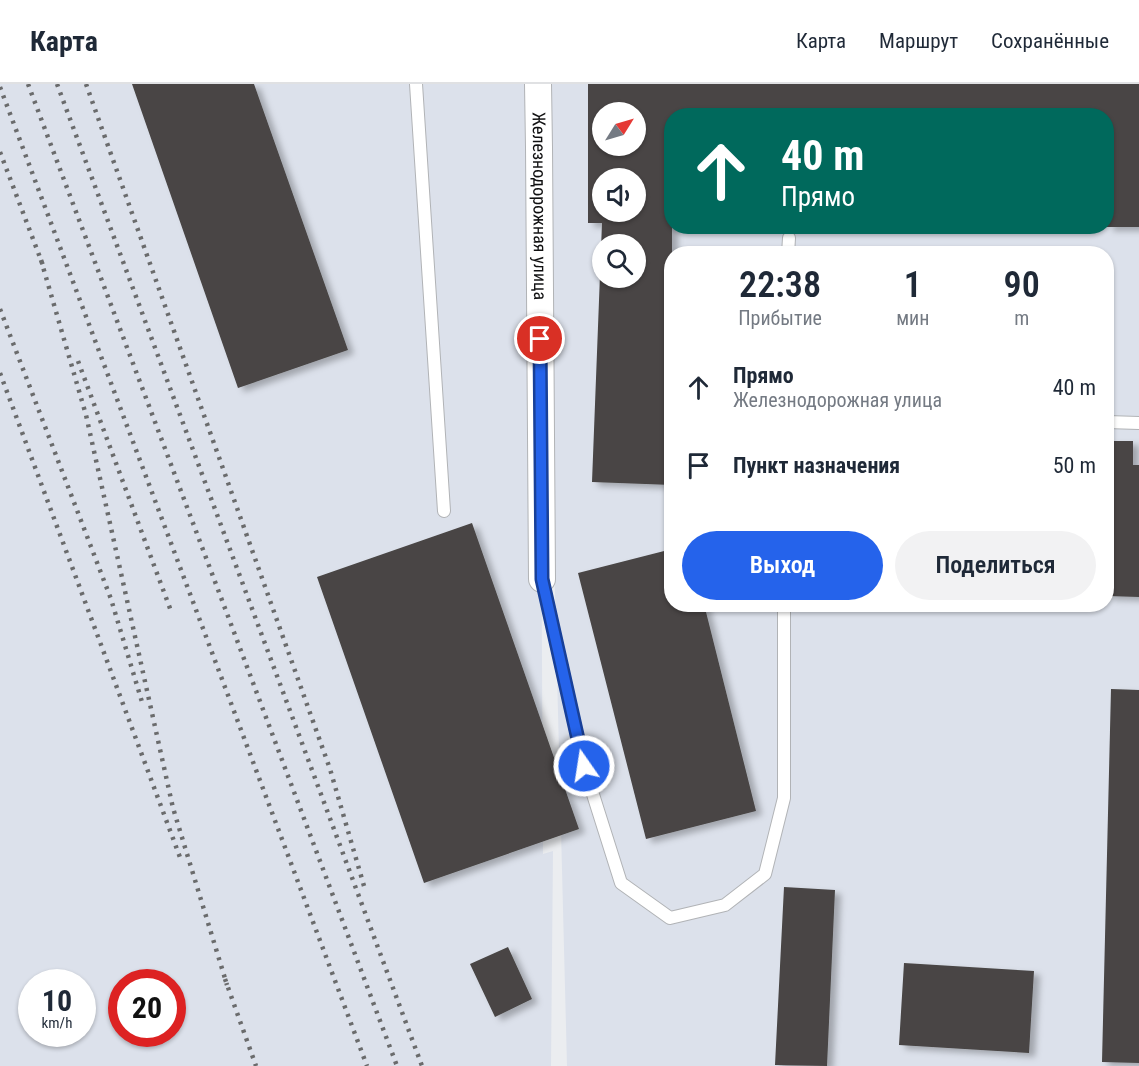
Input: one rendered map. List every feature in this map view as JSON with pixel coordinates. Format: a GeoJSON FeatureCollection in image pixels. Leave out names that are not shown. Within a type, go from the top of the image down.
{"type":"FeatureCollection","features":[{"type":"Feature","properties":{"kind":"street","name":"Железнодорожная улица"},"geometry":{"type":"LineString","coordinates":[[538,84],[542,579]]}},
{"type":"Feature","properties":{"kind":"lane"},"geometry":{"type":"LineString","coordinates":[[416,84],[444,511]]}},
{"type":"Feature","properties":{"kind":"lane"},"geometry":{"type":"LineString","coordinates":[[788,246],[789,238]]}},
{"type":"Feature","properties":{"kind":"lane"},"geometry":{"type":"LineString","coordinates":[[1114,422],[1139,423]]}},
{"type":"Feature","properties":{"kind":"lane"},"geometry":{"type":"LineString","coordinates":[[542,579],[584,766],[621,883],[670,918],[725,905],[765,874],[784,798],[784,612]]}},
{"type":"Feature","properties":{"kind":"shaded area"},"geometry":{"type":"Polygon","coordinates":[[[0,84],[539,84],[543,854],[553,851],[551,1066],[0,1066],[0,84]]]}},
{"type":"Feature","properties":{"kind":"shaded area"},"geometry":{"type":"Polygon","coordinates":[[[542,84],[1139,84],[1139,1066],[567,1066],[542,84]]]}},
{"type":"Feature","properties":{"kind":"building"},"geometry":{"type":"Polygon","coordinates":[[[132,84],[254,84],[348,350],[238,388],[132,84]]]}},
{"type":"Feature","properties":{"kind":"building"},"geometry":{"type":"Polygon","coordinates":[[[588,84],[1139,84],[1139,227],[1114,227],[1114,108],[664,108],[664,234],[672,234],[672,246],[664,246],[664,485],[592,482],[599,288],[646,288],[646,234],[602,234],[602,223],[588,223],[588,84]]]}},
{"type":"Feature","properties":{"kind":"building"},"geometry":{"type":"Polygon","coordinates":[[[1114,441],[1133,441],[1133,465],[1139,465],[1139,597],[1114,596],[1114,441]]]}},
{"type":"Feature","properties":{"kind":"building"},"geometry":{"type":"Polygon","coordinates":[[[472,523],[579,829],[424,883],[317,577],[472,523]]]}},
{"type":"Feature","properties":{"kind":"building"},"geometry":{"type":"Polygon","coordinates":[[[664,551],[664,612],[706,612],[756,811],[646,839],[578,573],[664,551]]]}},
{"type":"Feature","properties":{"kind":"building"},"geometry":{"type":"Polygon","coordinates":[[[1111,689],[1139,690],[1139,1063],[1102,1062],[1111,689]]]}},
{"type":"Feature","properties":{"kind":"building"},"geometry":{"type":"Polygon","coordinates":[[[784,887],[835,890],[827,1066],[775,1065],[784,887]]]}},
{"type":"Feature","properties":{"kind":"building"},"geometry":{"type":"Polygon","coordinates":[[[508,947],[532,999],[495,1017],[470,964],[508,947]]]}},
{"type":"Feature","properties":{"kind":"building"},"geometry":{"type":"Polygon","coordinates":[[[904,963],[1034,971],[1029,1053],[899,1045],[904,963]]]}},
{"type":"Feature","properties":{"kind":"railway"},"geometry":{"type":"LineString","coordinates":[[28,84],[397,1066]]}},
{"type":"Feature","properties":{"kind":"railway"},"geometry":{"type":"LineString","coordinates":[[57,84],[422,1066]]}},
{"type":"Feature","properties":{"kind":"railway"},"geometry":{"type":"LineString","coordinates":[[86,84],[330,769],[364,886]]}},
{"type":"Feature","properties":{"kind":"railway"},"geometry":{"type":"LineString","coordinates":[[0,87],[367,1066]]}},
{"type":"Feature","properties":{"kind":"railway"},"geometry":{"type":"LineString","coordinates":[[0,152],[44,268]]}},
{"type":"Feature","properties":{"kind":"railway"},"geometry":{"type":"LineString","coordinates":[[41,260],[86,415],[173,808],[227,985]]}},
{"type":"Feature","properties":{"kind":"railway"},"geometry":{"type":"LineString","coordinates":[[0,309],[111,599],[142,702]]}},
{"type":"Feature","properties":{"kind":"railway"},"geometry":{"type":"LineString","coordinates":[[78,361],[171,611]]}},
{"type":"Feature","properties":{"kind":"railway"},"geometry":{"type":"LineString","coordinates":[[0,373],[181,860]]}},
{"type":"Feature","properties":{"kind":"railway"},"geometry":{"type":"LineString","coordinates":[[225,979],[256,1066]]}},
{"type":"Feature","properties":{"kind":"route"},"geometry":{"type":"LineString","coordinates":[[540,339],[542,579],[584,766]]}}]}
